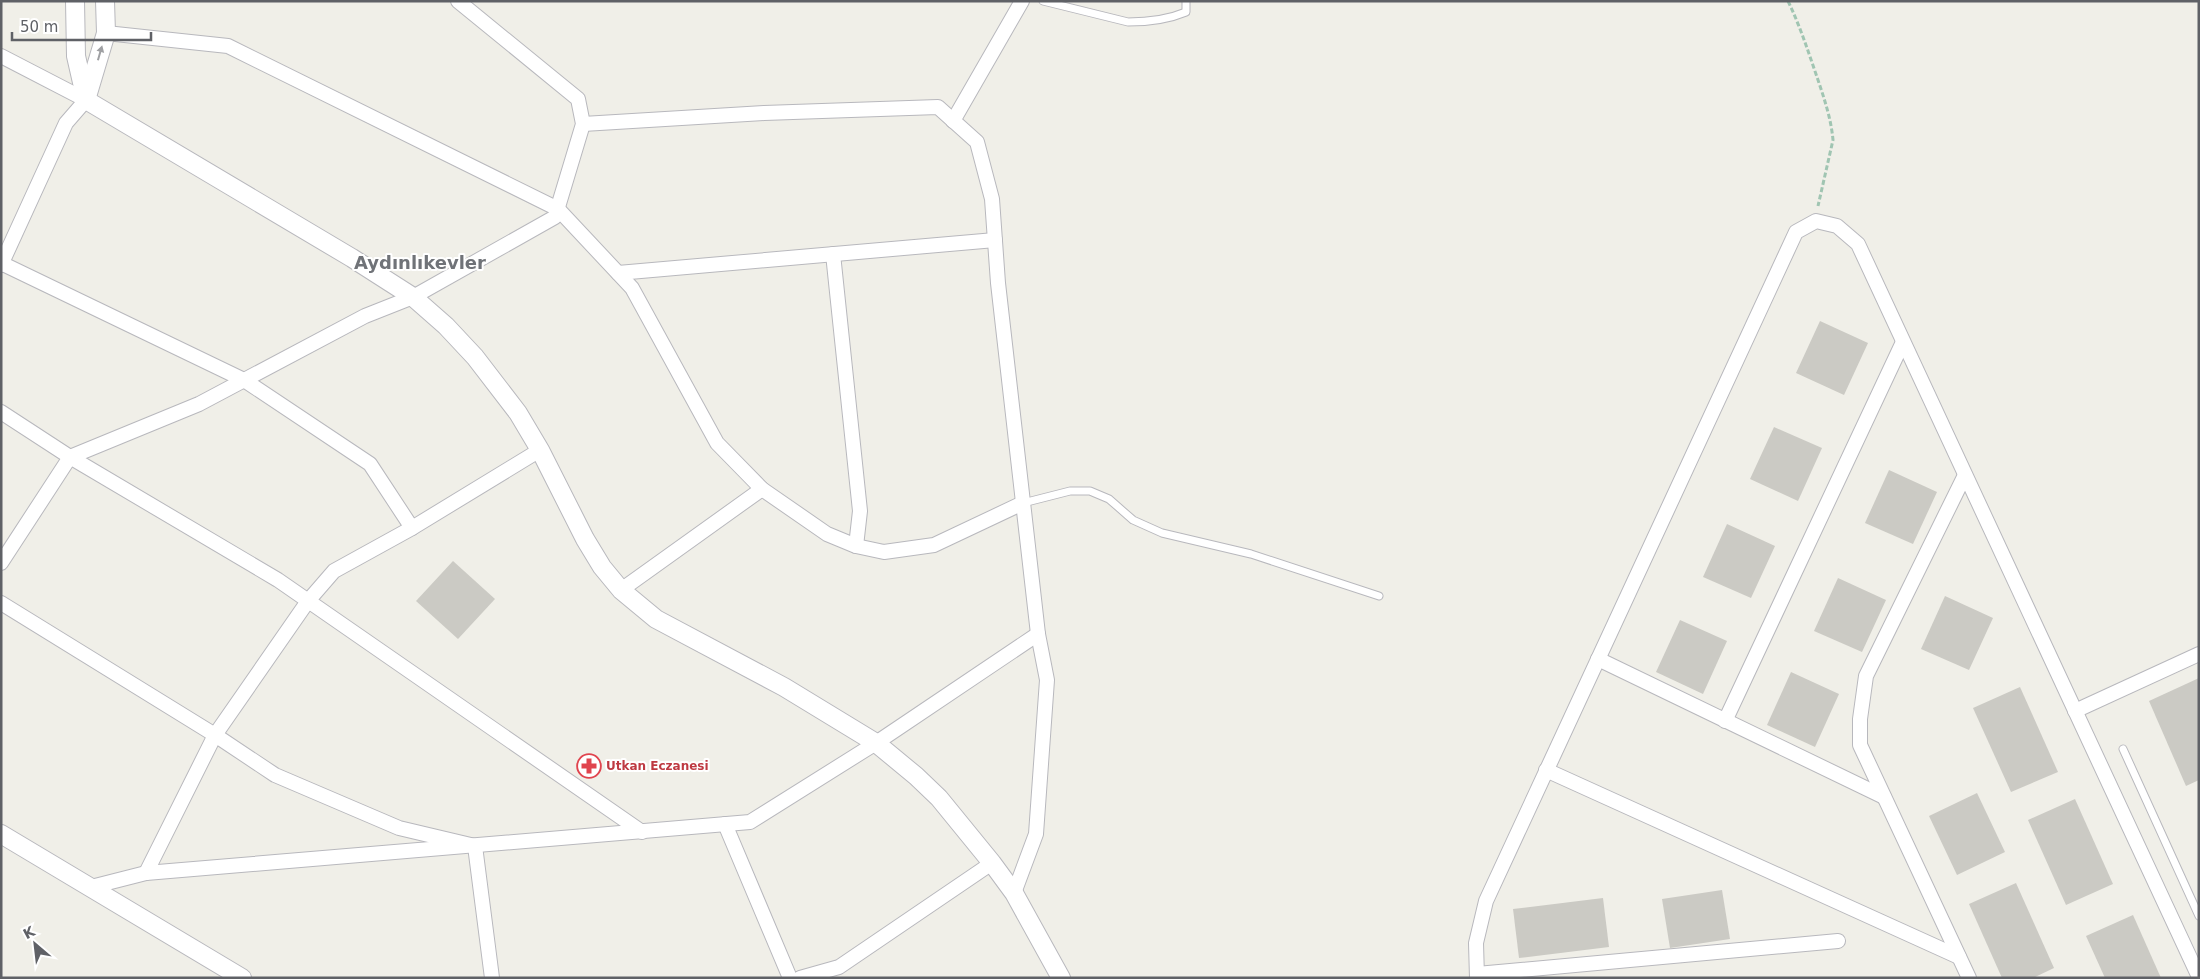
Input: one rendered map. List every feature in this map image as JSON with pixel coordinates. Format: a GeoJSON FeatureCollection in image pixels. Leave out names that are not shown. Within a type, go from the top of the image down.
{"type":"FeatureCollection","features":[{"type":"Feature","properties":{"kind":"street"},"geometry":{"type":"LineString","coordinates":[[75,1],[76,56],[86,100]]}},
{"type":"Feature","properties":{"kind":"street"},"geometry":{"type":"LineString","coordinates":[[105,1],[106,33],[86,100],[66,123],[2,264],[244,380],[370,464],[412,528]]}},
{"type":"Feature","properties":{"kind":"street"},"geometry":{"type":"LineString","coordinates":[[1,563],[70,457],[199,404],[365,316],[413,297],[556,217],[583,124],[578,99],[473,6],[458,1]]}},
{"type":"Feature","properties":{"kind":"street"},"geometry":{"type":"LineString","coordinates":[[953,120],[1022,1]]}},
{"type":"Feature","properties":{"kind":"street"},"geometry":{"type":"LineString","coordinates":[[106,33],[228,46],[558,209],[632,288],[717,443],[762,490],[827,534],[856,546],[884,552],[934,545],[1024,503]]}},
{"type":"Feature","properties":{"kind":"street"},"geometry":{"type":"LineString","coordinates":[[2,58],[86,100],[352,258],[413,297],[446,326],[475,356],[518,413],[540,450],[585,539],[602,567],[621,590],[656,619],[784,687],[876,743],[910,770],[939,798],[1014,893],[1061,978]]}},
{"type":"Feature","properties":{"kind":"street"},"geometry":{"type":"LineString","coordinates":[[583,124],[764,113],[938,107],[977,142],[992,199],[1038,634],[1047,680],[1036,834],[1014,893]]}},
{"type":"Feature","properties":{"kind":"street"},"geometry":{"type":"LineString","coordinates":[[1838,941],[1477,976],[1476,943],[1486,901],[1796,232],[1816,221],[1837,226],[1858,244],[2199,977]]}},
{"type":"Feature","properties":{"kind":"street"},"geometry":{"type":"LineString","coordinates":[[618,273],[995,240]]}},
{"type":"Feature","properties":{"kind":"street"},"geometry":{"type":"LineString","coordinates":[[834,254],[860,511],[856,546]]}},
{"type":"Feature","properties":{"kind":"street"},"geometry":{"type":"LineString","coordinates":[[1725,721],[1903,342]]}},
{"type":"Feature","properties":{"kind":"street"},"geometry":{"type":"LineString","coordinates":[[1,412],[70,457],[278,580],[642,832]]}},
{"type":"Feature","properties":{"kind":"street"},"geometry":{"type":"LineString","coordinates":[[146,872],[215,735],[308,601],[334,571],[412,528],[540,450]]}},
{"type":"Feature","properties":{"kind":"street"},"geometry":{"type":"LineString","coordinates":[[1965,475],[1866,676],[1860,719],[1860,746],[1969,978]]}},
{"type":"Feature","properties":{"kind":"street"},"geometry":{"type":"LineString","coordinates":[[621,590],[762,490]]}},
{"type":"Feature","properties":{"kind":"street"},"geometry":{"type":"LineString","coordinates":[[1,603],[215,735],[275,775],[398,828],[474,846]]}},
{"type":"Feature","properties":{"kind":"street"},"geometry":{"type":"LineString","coordinates":[[91,887],[146,872],[750,822],[876,743],[1038,634]]}},
{"type":"Feature","properties":{"kind":"street"},"geometry":{"type":"LineString","coordinates":[[2075,712],[2199,654]]}},
{"type":"Feature","properties":{"kind":"street"},"geometry":{"type":"LineString","coordinates":[[1598,659],[1884,797]]}},
{"type":"Feature","properties":{"kind":"street"},"geometry":{"type":"LineString","coordinates":[[1546,770],[1959,957]]}},
{"type":"Feature","properties":{"kind":"street"},"geometry":{"type":"LineString","coordinates":[[725,824],[790,978]]}},
{"type":"Feature","properties":{"kind":"street"},"geometry":{"type":"LineString","coordinates":[[1,834],[242,978]]}},
{"type":"Feature","properties":{"kind":"street"},"geometry":{"type":"LineString","coordinates":[[474,846],[492,978]]}},
{"type":"Feature","properties":{"kind":"street"},"geometry":{"type":"LineString","coordinates":[[800,978],[839,967],[930,907],[992,863]]}},
{"type":"Feature","properties":{"kind":"lane"},"geometry":{"type":"LineString","coordinates":[[1043,1],[1128,22],[1166,19],[1186,12],[1186,1]]}},
{"type":"Feature","properties":{"kind":"lane"},"geometry":{"type":"LineString","coordinates":[[1024,503],[1070,491],[1090,491],[1109,499],[1133,520],[1162,533],[1251,554],[1380,596]]}},
{"type":"Feature","properties":{"kind":"lane"},"geometry":{"type":"LineString","coordinates":[[2123,749],[2199,916]]}},
{"type":"Feature","properties":{"kind":"path"},"geometry":{"type":"LineString","coordinates":[[1788,1],[1801,28],[1828,110],[1832,130],[1833,140],[1822,181],[1816,221]]}},
{"type":"Feature","properties":{"kind":"building"},"geometry":{"type":"Polygon","coordinates":[[[1820,321],[1868,343],[1844,395],[1796,373],[1820,321]]]}},
{"type":"Feature","properties":{"kind":"building"},"geometry":{"type":"Polygon","coordinates":[[[1774,427],[1822,448],[1798,501],[1750,479],[1774,427]]]}},
{"type":"Feature","properties":{"kind":"building"},"geometry":{"type":"Polygon","coordinates":[[[1889,470],[1937,492],[1913,544],[1865,523],[1889,470]]]}},
{"type":"Feature","properties":{"kind":"building"},"geometry":{"type":"Polygon","coordinates":[[[1727,524],[1775,546],[1751,598],[1703,577],[1727,524]]]}},
{"type":"Feature","properties":{"kind":"building"},"geometry":{"type":"Polygon","coordinates":[[[453,561],[495,599],[458,639],[416,601],[453,561]]]}},
{"type":"Feature","properties":{"kind":"building"},"geometry":{"type":"Polygon","coordinates":[[[1838,578],[1886,600],[1862,652],[1814,631],[1838,578]]]}},
{"type":"Feature","properties":{"kind":"building"},"geometry":{"type":"Polygon","coordinates":[[[1945,596],[1993,618],[1969,670],[1921,649],[1945,596]]]}},
{"type":"Feature","properties":{"kind":"building"},"geometry":{"type":"Polygon","coordinates":[[[1680,620],[1727,641],[1703,694],[1656,672],[1680,620]]]}},
{"type":"Feature","properties":{"kind":"building"},"geometry":{"type":"Polygon","coordinates":[[[1791,672],[1839,694],[1815,747],[1767,725],[1791,672]]]}},
{"type":"Feature","properties":{"kind":"building"},"geometry":{"type":"Polygon","coordinates":[[[2199,678],[2199,780],[2186,786],[2149,701],[2199,678]]]}},
{"type":"Feature","properties":{"kind":"building"},"geometry":{"type":"Polygon","coordinates":[[[2020,687],[2058,772],[2011,792],[1973,708],[2020,687]]]}},
{"type":"Feature","properties":{"kind":"building"},"geometry":{"type":"Polygon","coordinates":[[[1977,793],[2005,852],[1957,875],[1929,816],[1977,793]]]}},
{"type":"Feature","properties":{"kind":"building"},"geometry":{"type":"Polygon","coordinates":[[[2075,799],[2113,884],[2066,905],[2028,820],[2075,799]]]}},
{"type":"Feature","properties":{"kind":"building"},"geometry":{"type":"Polygon","coordinates":[[[2016,883],[2054,968],[2033,978],[2002,978],[1969,904],[2016,883]]]}},
{"type":"Feature","properties":{"kind":"building"},"geometry":{"type":"Polygon","coordinates":[[[1722,890],[1730,939],[1670,948],[1662,899],[1722,890]]]}},
{"type":"Feature","properties":{"kind":"building"},"geometry":{"type":"Polygon","coordinates":[[[1603,898],[1609,947],[1519,958],[1513,909],[1603,898]]]}},
{"type":"Feature","properties":{"kind":"building"},"geometry":{"type":"Polygon","coordinates":[[[2133,915],[2161,978],[2105,978],[2086,936],[2133,915]]]}},
{"type":"Feature","properties":{"kind":"place","name":"Utkan Eczanesi"},"geometry":{"type":"Point","coordinates":[589,766]}},
{"type":"Feature","properties":{"kind":"district","name":"Aydınlıkevler"},"geometry":{"type":"Point","coordinates":[420,263]}}]}
